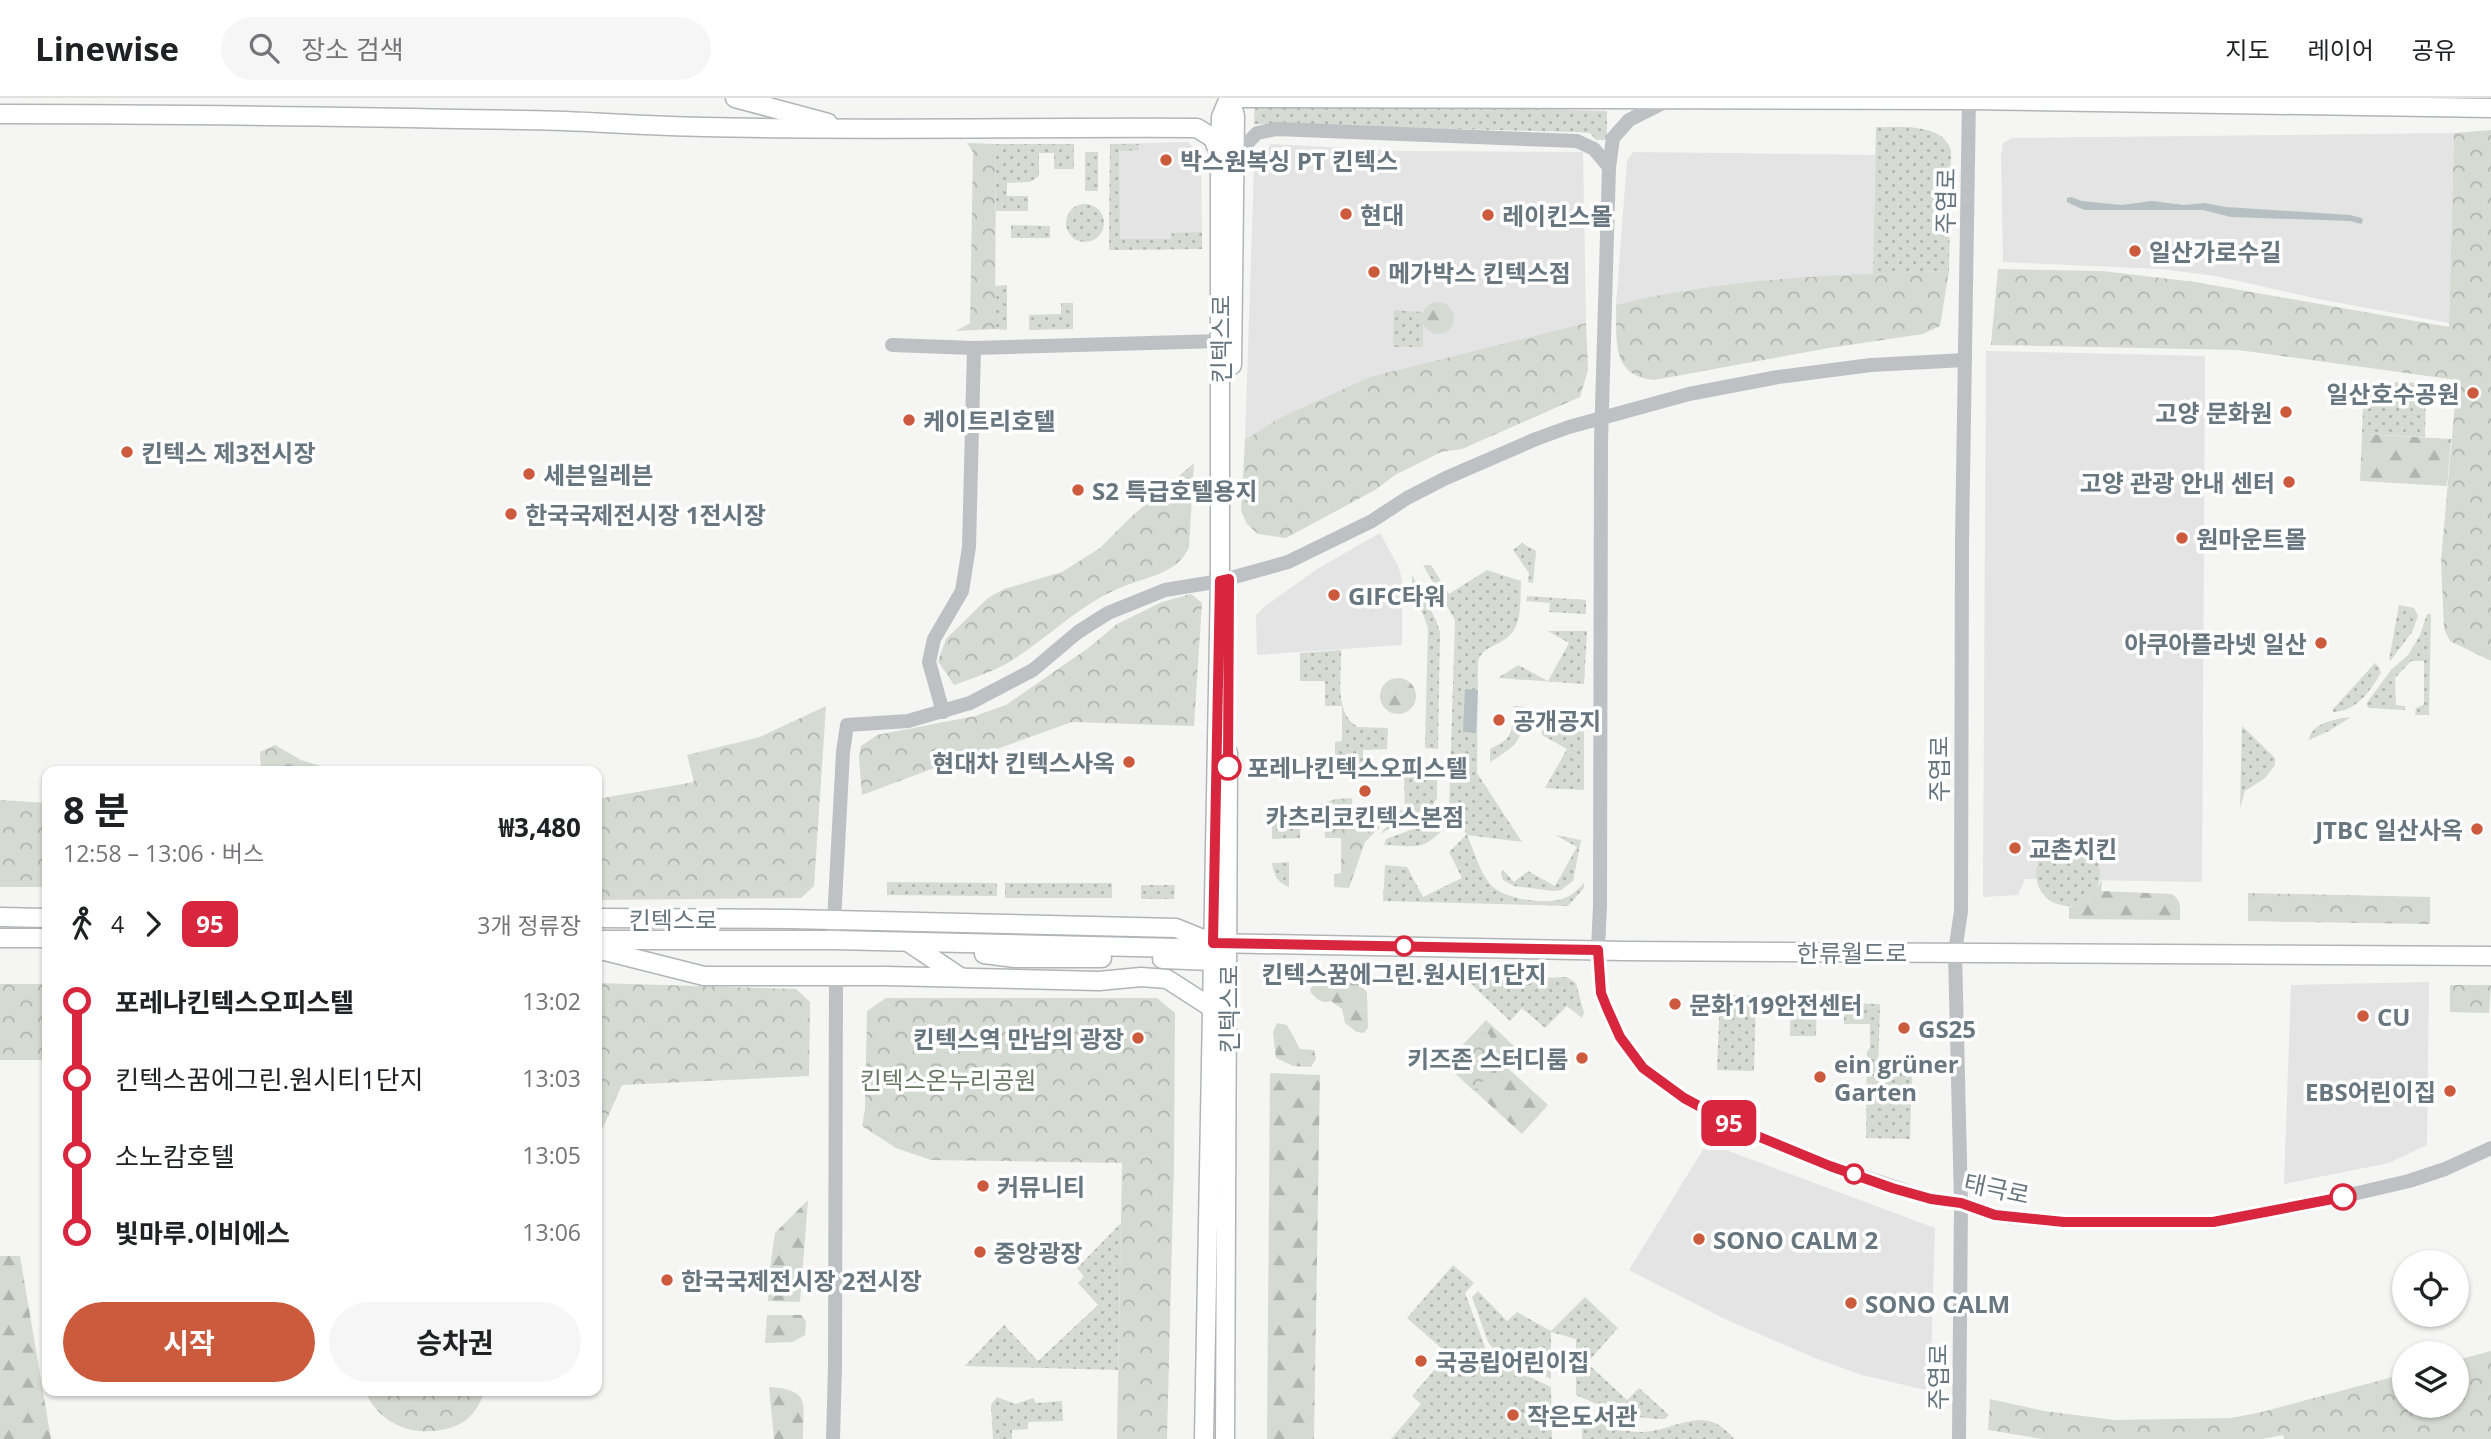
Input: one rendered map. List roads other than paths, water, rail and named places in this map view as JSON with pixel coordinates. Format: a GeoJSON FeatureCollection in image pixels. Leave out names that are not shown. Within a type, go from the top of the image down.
{"type":"FeatureCollection","features":[{"type":"Feature","properties":{"kind":"main road"},"geometry":{"type":"LineString","coordinates":[[735,98],[848,130]]}},
{"type":"Feature","properties":{"kind":"main road","name":"킨텍스로"},"geometry":{"type":"LineString","coordinates":[[1225,1439],[1218,949],[1228,157],[1221,117],[1230,98]]}},
{"type":"Feature","properties":{"kind":"main road"},"geometry":{"type":"LineString","coordinates":[[1235,98],[1969,99],[2491,108]]}},
{"type":"Feature","properties":{"kind":"main road"},"geometry":{"type":"LineString","coordinates":[[0,114],[484,119],[848,130],[984,127],[1197,128],[1213,138],[1228,157]]}},
{"type":"Feature","properties":{"kind":"main road","name":"킨텍스로"},"geometry":{"type":"LineString","coordinates":[[1224,580],[1220,341],[1228,157]]}},
{"type":"Feature","properties":{"kind":"main road"},"geometry":{"type":"LineString","coordinates":[[0,917],[42,918]]}},
{"type":"Feature","properties":{"kind":"main road","name":"킨텍스로"},"geometry":{"type":"LineString","coordinates":[[602,918],[1176,928],[1218,949]]}},
{"type":"Feature","properties":{"kind":"main road"},"geometry":{"type":"LineString","coordinates":[[0,938],[42,939]]}},
{"type":"Feature","properties":{"kind":"main road","name":"킨텍스로"},"geometry":{"type":"LineString","coordinates":[[602,940],[833,940],[1218,949]]}},
{"type":"Feature","properties":{"kind":"main road"},"geometry":{"type":"LineString","coordinates":[[908,942],[960,978]]}},
{"type":"Feature","properties":{"kind":"main road","name":"킨텍스로"},"geometry":{"type":"LineString","coordinates":[[1204,1439],[1212,1008],[1218,949]]}},
{"type":"Feature","properties":{"kind":"main road","name":"한류월드로"},"geometry":{"type":"LineString","coordinates":[[1218,949],[2491,956]]}},
{"type":"Feature","properties":{"kind":"main road"},"geometry":{"type":"LineString","coordinates":[[602,950],[704,976],[1099,981],[1141,977],[1167,979],[1212,1008]]}},
{"type":"Feature","properties":{"kind":"street","name":"주엽로"},"geometry":{"type":"LineString","coordinates":[[1959,1439],[1961,1203],[1955,952],[1961,911],[1962,542],[1969,99]]}},
{"type":"Feature","properties":{"kind":"street","name":"태극로"},"geometry":{"type":"LineString","coordinates":[[1670,100],[1629,120],[1613,138],[1609,167],[1601,417],[1598,950],[1601,993],[1620,1037],[1643,1068],[1684,1098],[1745,1131],[1830,1166],[1931,1199],[1961,1203],[1995,1215],[2064,1222],[2213,1222],[2297,1207],[2409,1181],[2445,1169],[2491,1148]]}},
{"type":"Feature","properties":{"kind":"street"},"geometry":{"type":"LineString","coordinates":[[1228,157],[1257,133],[1276,129],[1577,141],[1594,149],[1609,167]]}},
{"type":"Feature","properties":{"kind":"street"},"geometry":{"type":"LineString","coordinates":[[892,345],[974,348],[1220,341]]}},
{"type":"Feature","properties":{"kind":"street"},"geometry":{"type":"LineString","coordinates":[[943,712],[929,662],[934,639],[962,591],[969,547],[974,348]]}},
{"type":"Feature","properties":{"kind":"street"},"geometry":{"type":"LineString","coordinates":[[833,940],[843,752],[847,725],[908,720],[970,703],[1033,670],[1078,632],[1108,613],[1165,590],[1224,580],[1288,562],[1372,521],[1407,498],[1470,467],[1536,439],[1601,417],[1689,394],[1778,377],[1871,365],[1965,360]]}},
{"type":"Feature","properties":{"kind":"street"},"geometry":{"type":"LineString","coordinates":[[832,1439],[835,1366],[836,977]]}},
{"type":"Feature","properties":{"kind":"place","name":"박스원복싱 PT 킨텍스"},"geometry":{"type":"Point","coordinates":[1166,160]}},
{"type":"Feature","properties":{"kind":"place","name":"현대"},"geometry":{"type":"Point","coordinates":[1346,214]}},
{"type":"Feature","properties":{"kind":"place","name":"레이킨스몰"},"geometry":{"type":"Point","coordinates":[1488,215]}},
{"type":"Feature","properties":{"kind":"place","name":"일산가로수길"},"geometry":{"type":"Point","coordinates":[2135,251]}},
{"type":"Feature","properties":{"kind":"place","name":"메가박스 킨텍스점"},"geometry":{"type":"Point","coordinates":[1374,272]}},
{"type":"Feature","properties":{"kind":"place","name":"일산호수공원"},"geometry":{"type":"Point","coordinates":[2473,393]}},
{"type":"Feature","properties":{"kind":"place","name":"고양 문화원"},"geometry":{"type":"Point","coordinates":[2286,412]}},
{"type":"Feature","properties":{"kind":"place","name":"케이트리호텔"},"geometry":{"type":"Point","coordinates":[909,420]}},
{"type":"Feature","properties":{"kind":"place","name":"킨텍스 제3전시장"},"geometry":{"type":"Point","coordinates":[127,452]}},
{"type":"Feature","properties":{"kind":"place","name":"세븐일레븐"},"geometry":{"type":"Point","coordinates":[529,474]}},
{"type":"Feature","properties":{"kind":"place","name":"고양 관광 안내 센터"},"geometry":{"type":"Point","coordinates":[2289,482]}},
{"type":"Feature","properties":{"kind":"place","name":"S2 특급호텔용지"},"geometry":{"type":"Point","coordinates":[1078,490]}},
{"type":"Feature","properties":{"kind":"place","name":"한국국제전시장 1전시장"},"geometry":{"type":"Point","coordinates":[511,514]}},
{"type":"Feature","properties":{"kind":"place","name":"원마운트몰"},"geometry":{"type":"Point","coordinates":[2182,538]}},
{"type":"Feature","properties":{"kind":"place","name":"GIFC타워"},"geometry":{"type":"Point","coordinates":[1334,595]}},
{"type":"Feature","properties":{"kind":"place","name":"아쿠아플라넷 일산"},"geometry":{"type":"Point","coordinates":[2321,643]}},
{"type":"Feature","properties":{"kind":"place","name":"공개공지"},"geometry":{"type":"Point","coordinates":[1499,720]}},
{"type":"Feature","properties":{"kind":"place","name":"현대차 킨텍스사옥"},"geometry":{"type":"Point","coordinates":[1129,762]}},
{"type":"Feature","properties":{"kind":"place","name":"포레나킨텍스오피스텔"},"geometry":{"type":"Point","coordinates":[1228,767]}},
{"type":"Feature","properties":{"kind":"place","name":"카츠리코킨텍스본점"},"geometry":{"type":"Point","coordinates":[1365,791]}},
{"type":"Feature","properties":{"kind":"place","name":"JTBC 일산사옥"},"geometry":{"type":"Point","coordinates":[2477,829]}},
{"type":"Feature","properties":{"kind":"place","name":"교촌치킨"},"geometry":{"type":"Point","coordinates":[2015,848]}},
{"type":"Feature","properties":{"kind":"place","name":"킨텍스꿈에그린.원시티1단지"},"geometry":{"type":"Point","coordinates":[1404,946]}},
{"type":"Feature","properties":{"kind":"place","name":"문화119안전센터"},"geometry":{"type":"Point","coordinates":[1675,1004]}},
{"type":"Feature","properties":{"kind":"place","name":"CU"},"geometry":{"type":"Point","coordinates":[2363,1016]}},
{"type":"Feature","properties":{"kind":"place","name":"GS25"},"geometry":{"type":"Point","coordinates":[1904,1028]}},
{"type":"Feature","properties":{"kind":"place","name":"킨텍스역 만남의 광장"},"geometry":{"type":"Point","coordinates":[1138,1038]}},
{"type":"Feature","properties":{"kind":"place","name":"키즈존 스터디룸"},"geometry":{"type":"Point","coordinates":[1582,1058]}},
{"type":"Feature","properties":{"kind":"place","name":"ein grüner Garten"},"geometry":{"type":"Point","coordinates":[1820,1077]}},
{"type":"Feature","properties":{"kind":"place","name":"EBS어린이집"},"geometry":{"type":"Point","coordinates":[2450,1091]}},
{"type":"Feature","properties":{"kind":"place","name":"커뮤니티"},"geometry":{"type":"Point","coordinates":[983,1186]}},
{"type":"Feature","properties":{"kind":"place","name":"SONO CALM 2"},"geometry":{"type":"Point","coordinates":[1699,1239]}},
{"type":"Feature","properties":{"kind":"place","name":"중앙광장"},"geometry":{"type":"Point","coordinates":[980,1252]}},
{"type":"Feature","properties":{"kind":"place","name":"한국국제전시장 2전시장"},"geometry":{"type":"Point","coordinates":[667,1280]}},
{"type":"Feature","properties":{"kind":"place","name":"SONO CALM"},"geometry":{"type":"Point","coordinates":[1851,1303]}},
{"type":"Feature","properties":{"kind":"place","name":"국공립어린이집"},"geometry":{"type":"Point","coordinates":[1421,1361]}},
{"type":"Feature","properties":{"kind":"place","name":"작은도서관"},"geometry":{"type":"Point","coordinates":[1513,1415]}},
{"type":"Feature","properties":{"kind":"park label","name":"킨텍스온누리공원"},"geometry":{"type":"Point","coordinates":[948,1079]}}]}
